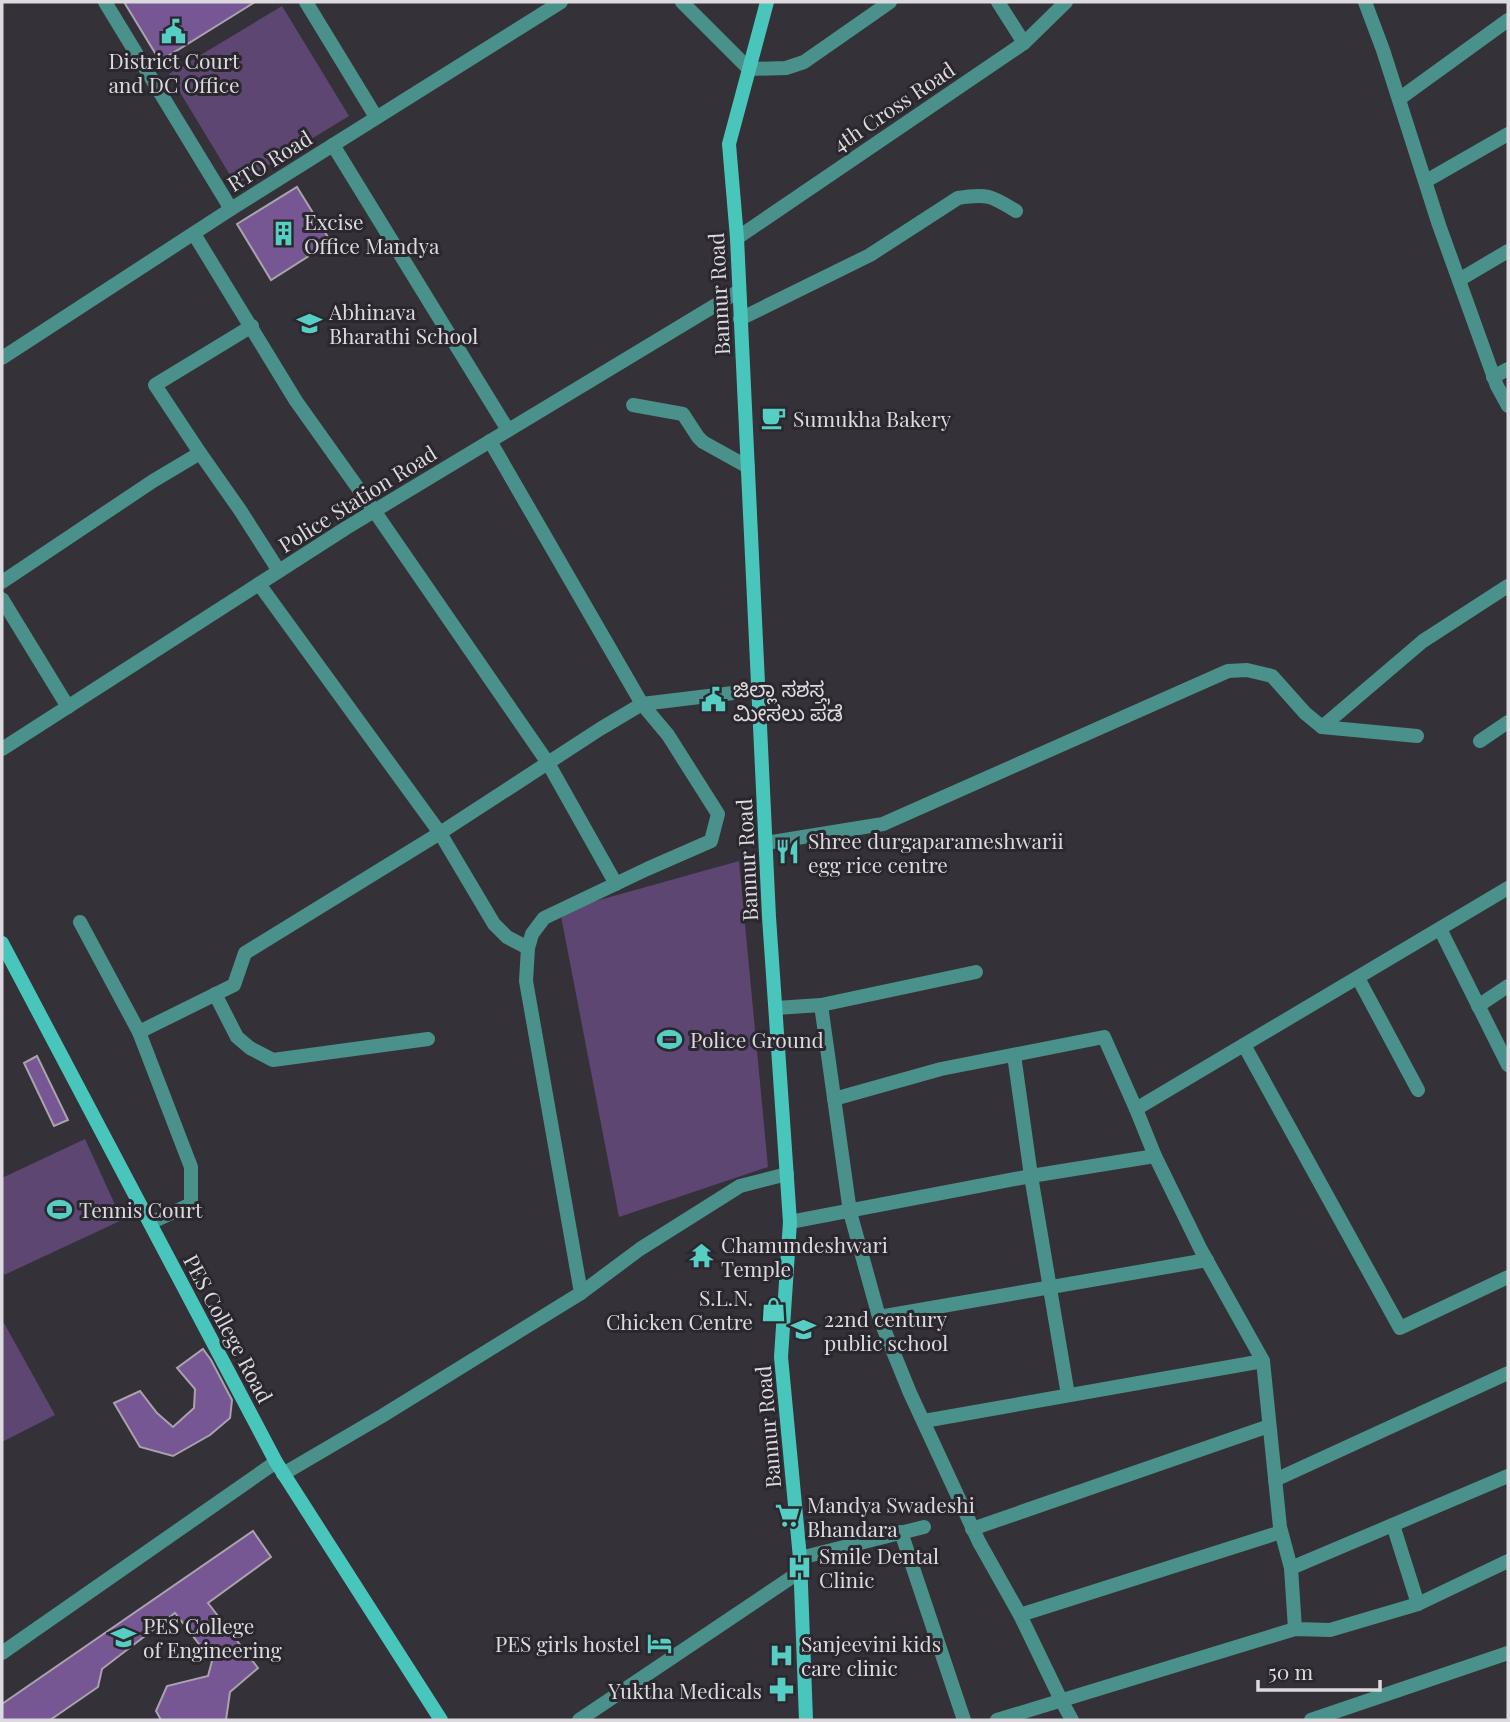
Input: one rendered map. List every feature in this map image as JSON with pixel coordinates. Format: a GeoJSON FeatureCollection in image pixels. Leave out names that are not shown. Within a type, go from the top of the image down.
{"type":"FeatureCollection","features":[{"type":"Feature","properties":{"kind":"main road","name":"Bannur Road"},"geometry":{"type":"LineString","coordinates":[[767,2],[729,144],[737,238],[766,843],[790,1222],[781,1357],[801,1565],[806,1720]]}},
{"type":"Feature","properties":{"kind":"main road","name":"PES College Road"},"geometry":{"type":"LineString","coordinates":[[2,943],[280,1468],[441,1720]]}},
{"type":"Feature","properties":{"kind":"street"},"geometry":{"type":"LineString","coordinates":[[105,2],[232,209]]}},
{"type":"Feature","properties":{"kind":"street"},"geometry":{"type":"LineString","coordinates":[[306,2],[376,117]]}},
{"type":"Feature","properties":{"kind":"street","name":"RTO Road"},"geometry":{"type":"LineString","coordinates":[[2,358],[376,117],[561,2]]}},
{"type":"Feature","properties":{"kind":"street"},"geometry":{"type":"LineString","coordinates":[[682,2],[749,69],[786,68],[804,62],[890,2]]}},
{"type":"Feature","properties":{"kind":"street"},"geometry":{"type":"LineString","coordinates":[[998,2],[1024,43]]}},
{"type":"Feature","properties":{"kind":"street","name":"4th Cross Road"},"geometry":{"type":"LineString","coordinates":[[737,238],[1024,43],[1066,2]]}},
{"type":"Feature","properties":{"kind":"street"},"geometry":{"type":"LineString","coordinates":[[1365,2],[1493,377],[1508,406]]}},
{"type":"Feature","properties":{"kind":"street"},"geometry":{"type":"LineString","coordinates":[[1399,99],[1508,20]]}},
{"type":"Feature","properties":{"kind":"street"},"geometry":{"type":"LineString","coordinates":[[1426,181],[1508,134]]}},
{"type":"Feature","properties":{"kind":"street"},"geometry":{"type":"LineString","coordinates":[[333,145],[508,430]]}},
{"type":"Feature","properties":{"kind":"street"},"geometry":{"type":"LineString","coordinates":[[740,319],[870,255],[958,198],[975,195],[993,197],[1016,211]]}},
{"type":"Feature","properties":{"kind":"street"},"geometry":{"type":"LineString","coordinates":[[194,234],[296,401],[548,762],[616,884]]}},
{"type":"Feature","properties":{"kind":"street"},"geometry":{"type":"LineString","coordinates":[[1459,280],[1508,251]]}},
{"type":"Feature","properties":{"kind":"street","name":"Police Station Road"},"geometry":{"type":"LineString","coordinates":[[2,749],[279,571],[739,291]]}},
{"type":"Feature","properties":{"kind":"street"},"geometry":{"type":"LineString","coordinates":[[251,326],[155,385],[279,571]]}},
{"type":"Feature","properties":{"kind":"street"},"geometry":{"type":"LineString","coordinates":[[1493,377],[1508,369]]}},
{"type":"Feature","properties":{"kind":"street"},"geometry":{"type":"LineString","coordinates":[[633,405],[683,414],[704,442],[747,467]]}},
{"type":"Feature","properties":{"kind":"street"},"geometry":{"type":"LineString","coordinates":[[490,441],[642,704],[668,735],[718,814],[711,841],[544,918],[532,934],[528,948],[526,981],[581,1293]]}},
{"type":"Feature","properties":{"kind":"street"},"geometry":{"type":"LineString","coordinates":[[2,582],[153,481],[200,453]]}},
{"type":"Feature","properties":{"kind":"street"},"geometry":{"type":"LineString","coordinates":[[259,584],[440,833],[494,924],[507,937],[528,948]]}},
{"type":"Feature","properties":{"kind":"street"},"geometry":{"type":"LineString","coordinates":[[1322,727],[1423,641],[1508,586]]}},
{"type":"Feature","properties":{"kind":"street"},"geometry":{"type":"LineString","coordinates":[[2,598],[68,707]]}},
{"type":"Feature","properties":{"kind":"street"},"geometry":{"type":"LineString","coordinates":[[766,843],[883,824],[1228,671],[1247,670],[1272,676],[1305,713],[1322,727],[1417,736]]}},
{"type":"Feature","properties":{"kind":"street"},"geometry":{"type":"LineString","coordinates":[[139,1032],[234,985],[245,953],[642,704],[758,690]]}},
{"type":"Feature","properties":{"kind":"street"},"geometry":{"type":"LineString","coordinates":[[1480,741],[1508,722]]}},
{"type":"Feature","properties":{"kind":"street"},"geometry":{"type":"LineString","coordinates":[[1136,1109],[1508,888]]}},
{"type":"Feature","properties":{"kind":"street"},"geometry":{"type":"LineString","coordinates":[[80,922],[139,1032],[191,1167],[191,1204],[150,1223]]}},
{"type":"Feature","properties":{"kind":"street"},"geometry":{"type":"LineString","coordinates":[[1440,929],[1508,1065]]}},
{"type":"Feature","properties":{"kind":"street"},"geometry":{"type":"LineString","coordinates":[[776,1008],[821,1005],[976,972]]}},
{"type":"Feature","properties":{"kind":"street"},"geometry":{"type":"LineString","coordinates":[[1358,978],[1418,1090]]}},
{"type":"Feature","properties":{"kind":"street"},"geometry":{"type":"LineString","coordinates":[[1478,1006],[1508,986]]}},
{"type":"Feature","properties":{"kind":"street"},"geometry":{"type":"LineString","coordinates":[[215,994],[237,1037],[250,1048],[273,1059],[428,1039]]}},
{"type":"Feature","properties":{"kind":"street"},"geometry":{"type":"LineString","coordinates":[[821,1005],[850,1212],[879,1317],[910,1393],[972,1528],[1020,1615],[1072,1720]]}},
{"type":"Feature","properties":{"kind":"street"},"geometry":{"type":"LineString","coordinates":[[834,1099],[941,1069],[1104,1037],[1155,1156],[1207,1260],[1263,1362],[1281,1532],[1291,1568],[1295,1629]]}},
{"type":"Feature","properties":{"kind":"street"},"geometry":{"type":"LineString","coordinates":[[1244,1045],[1400,1328],[1508,1277]]}},
{"type":"Feature","properties":{"kind":"street"},"geometry":{"type":"LineString","coordinates":[[1014,1055],[1031,1176],[1068,1395]]}},
{"type":"Feature","properties":{"kind":"street"},"geometry":{"type":"LineString","coordinates":[[790,1222],[1031,1176],[1155,1156]]}},
{"type":"Feature","properties":{"kind":"street"},"geometry":{"type":"LineString","coordinates":[[2,1653],[280,1468],[382,1416],[581,1293],[640,1248],[740,1186],[787,1174]]}},
{"type":"Feature","properties":{"kind":"street"},"geometry":{"type":"LineString","coordinates":[[879,1317],[1207,1260]]}},
{"type":"Feature","properties":{"kind":"street"},"geometry":{"type":"LineString","coordinates":[[924,1420],[1263,1362]]}},
{"type":"Feature","properties":{"kind":"street"},"geometry":{"type":"LineString","coordinates":[[1275,1480],[1508,1373]]}},
{"type":"Feature","properties":{"kind":"street"},"geometry":{"type":"LineString","coordinates":[[972,1528],[1269,1426]]}},
{"type":"Feature","properties":{"kind":"street"},"geometry":{"type":"LineString","coordinates":[[1291,1568],[1508,1476]]}},
{"type":"Feature","properties":{"kind":"street"},"geometry":{"type":"LineString","coordinates":[[1393,1525],[1418,1604]]}},
{"type":"Feature","properties":{"kind":"street"},"geometry":{"type":"LineString","coordinates":[[579,1720],[801,1565],[924,1527]]}},
{"type":"Feature","properties":{"kind":"street"},"geometry":{"type":"LineString","coordinates":[[901,1532],[964,1720]]}},
{"type":"Feature","properties":{"kind":"street"},"geometry":{"type":"LineString","coordinates":[[1020,1615],[1281,1532]]}},
{"type":"Feature","properties":{"kind":"street"},"geometry":{"type":"LineString","coordinates":[[997,1720],[1295,1629],[1330,1630],[1418,1604],[1508,1561]]}},
{"type":"Feature","properties":{"kind":"street"},"geometry":{"type":"LineString","coordinates":[[1311,1720],[1508,1653]]}},
{"type":"Feature","properties":{"kind":"shaded area"},"geometry":{"type":"Polygon","coordinates":[[[282,6],[349,116],[236,185],[169,74],[282,6]]]}},
{"type":"Feature","properties":{"kind":"shaded area","name":"Police Ground"},"geometry":{"type":"Polygon","coordinates":[[[739,861],[768,1167],[619,1217],[560,911],[739,861]]]}},
{"type":"Feature","properties":{"kind":"shaded area","name":"Tennis Court"},"geometry":{"type":"Polygon","coordinates":[[[85,1139],[122,1220],[4,1275],[2,1178],[85,1139]]]}},
{"type":"Feature","properties":{"kind":"shaded area"},"geometry":{"type":"Polygon","coordinates":[[[4,1323],[55,1415],[2,1442],[2,1324],[4,1323]]]}},
{"type":"Feature","properties":{"kind":"building","name":"District Court and DC Office"},"geometry":{"type":"Polygon","coordinates":[[[124,2],[255,2],[160,61],[124,2]]]}},
{"type":"Feature","properties":{"kind":"building","name":"Excise Office Mandya"},"geometry":{"type":"Polygon","coordinates":[[[297,187],[331,242],[271,280],[237,224],[297,187]]]}},
{"type":"Feature","properties":{"kind":"building"},"geometry":{"type":"Polygon","coordinates":[[[37,1056],[68,1120],[54,1126],[24,1063],[37,1056]]]}},
{"type":"Feature","properties":{"kind":"building"},"geometry":{"type":"Polygon","coordinates":[[[203,1349],[232,1400],[230,1418],[210,1435],[173,1456],[140,1447],[114,1403],[140,1391],[157,1413],[173,1427],[194,1408],[195,1389],[177,1368],[203,1349]]]}},
{"type":"Feature","properties":{"kind":"building","name":"PES College of Engineering"},"geometry":{"type":"Polygon","coordinates":[[[253,1531],[271,1557],[208,1603],[258,1668],[230,1692],[226,1720],[161,1720],[156,1711],[167,1686],[208,1676],[212,1661],[175,1613],[102,1669],[98,1687],[50,1720],[2,1720],[2,1704],[253,1531]]]}},
{"type":"Feature","properties":{"kind":"place","name":"District Court and DC Office"},"geometry":{"type":"Point","coordinates":[174,31]}},
{"type":"Feature","properties":{"kind":"place","name":"Excise Office Mandya"},"geometry":{"type":"Point","coordinates":[284,233]}},
{"type":"Feature","properties":{"kind":"place","name":"Abhinava Bharathi School"},"geometry":{"type":"Point","coordinates":[309,323]}},
{"type":"Feature","properties":{"kind":"place","name":"Sumukha Bakery"},"geometry":{"type":"Point","coordinates":[773,418]}},
{"type":"Feature","properties":{"kind":"place","name":"ಜಿಲ್ಲಾ ಸಶಸ್ತ್ರ ಮೀಸಲು ಪಡೆ"},"geometry":{"type":"Point","coordinates":[713,700]}},
{"type":"Feature","properties":{"kind":"place","name":"Shree durgaparameshwarii egg rice centre"},"geometry":{"type":"Point","coordinates":[788,852]}},
{"type":"Feature","properties":{"kind":"place","name":"Police Ground"},"geometry":{"type":"Point","coordinates":[670,1039]}},
{"type":"Feature","properties":{"kind":"place","name":"Tennis Court"},"geometry":{"type":"Point","coordinates":[59,1209]}},
{"type":"Feature","properties":{"kind":"place","name":"Chamundeshwari Temple"},"geometry":{"type":"Point","coordinates":[701,1256]}},
{"type":"Feature","properties":{"kind":"place","name":"S.L.N. Chicken Centre"},"geometry":{"type":"Point","coordinates":[773,1309]}},
{"type":"Feature","properties":{"kind":"place","name":"22nd century public school"},"geometry":{"type":"Point","coordinates":[804,1330]}},
{"type":"Feature","properties":{"kind":"place","name":"Mandya Swadeshi Bhandara"},"geometry":{"type":"Point","coordinates":[787,1516]}},
{"type":"Feature","properties":{"kind":"place","name":"Smile Dental Clinic"},"geometry":{"type":"Point","coordinates":[799,1567]}},
{"type":"Feature","properties":{"kind":"place","name":"PES College of Engineering"},"geometry":{"type":"Point","coordinates":[123,1637]}},
{"type":"Feature","properties":{"kind":"place","name":"PES girls hostel"},"geometry":{"type":"Point","coordinates":[660,1643]}},
{"type":"Feature","properties":{"kind":"place","name":"Sanjeevini kids care clinic"},"geometry":{"type":"Point","coordinates":[781,1655]}},
{"type":"Feature","properties":{"kind":"place","name":"Yuktha Medicals"},"geometry":{"type":"Point","coordinates":[782,1690]}}]}
